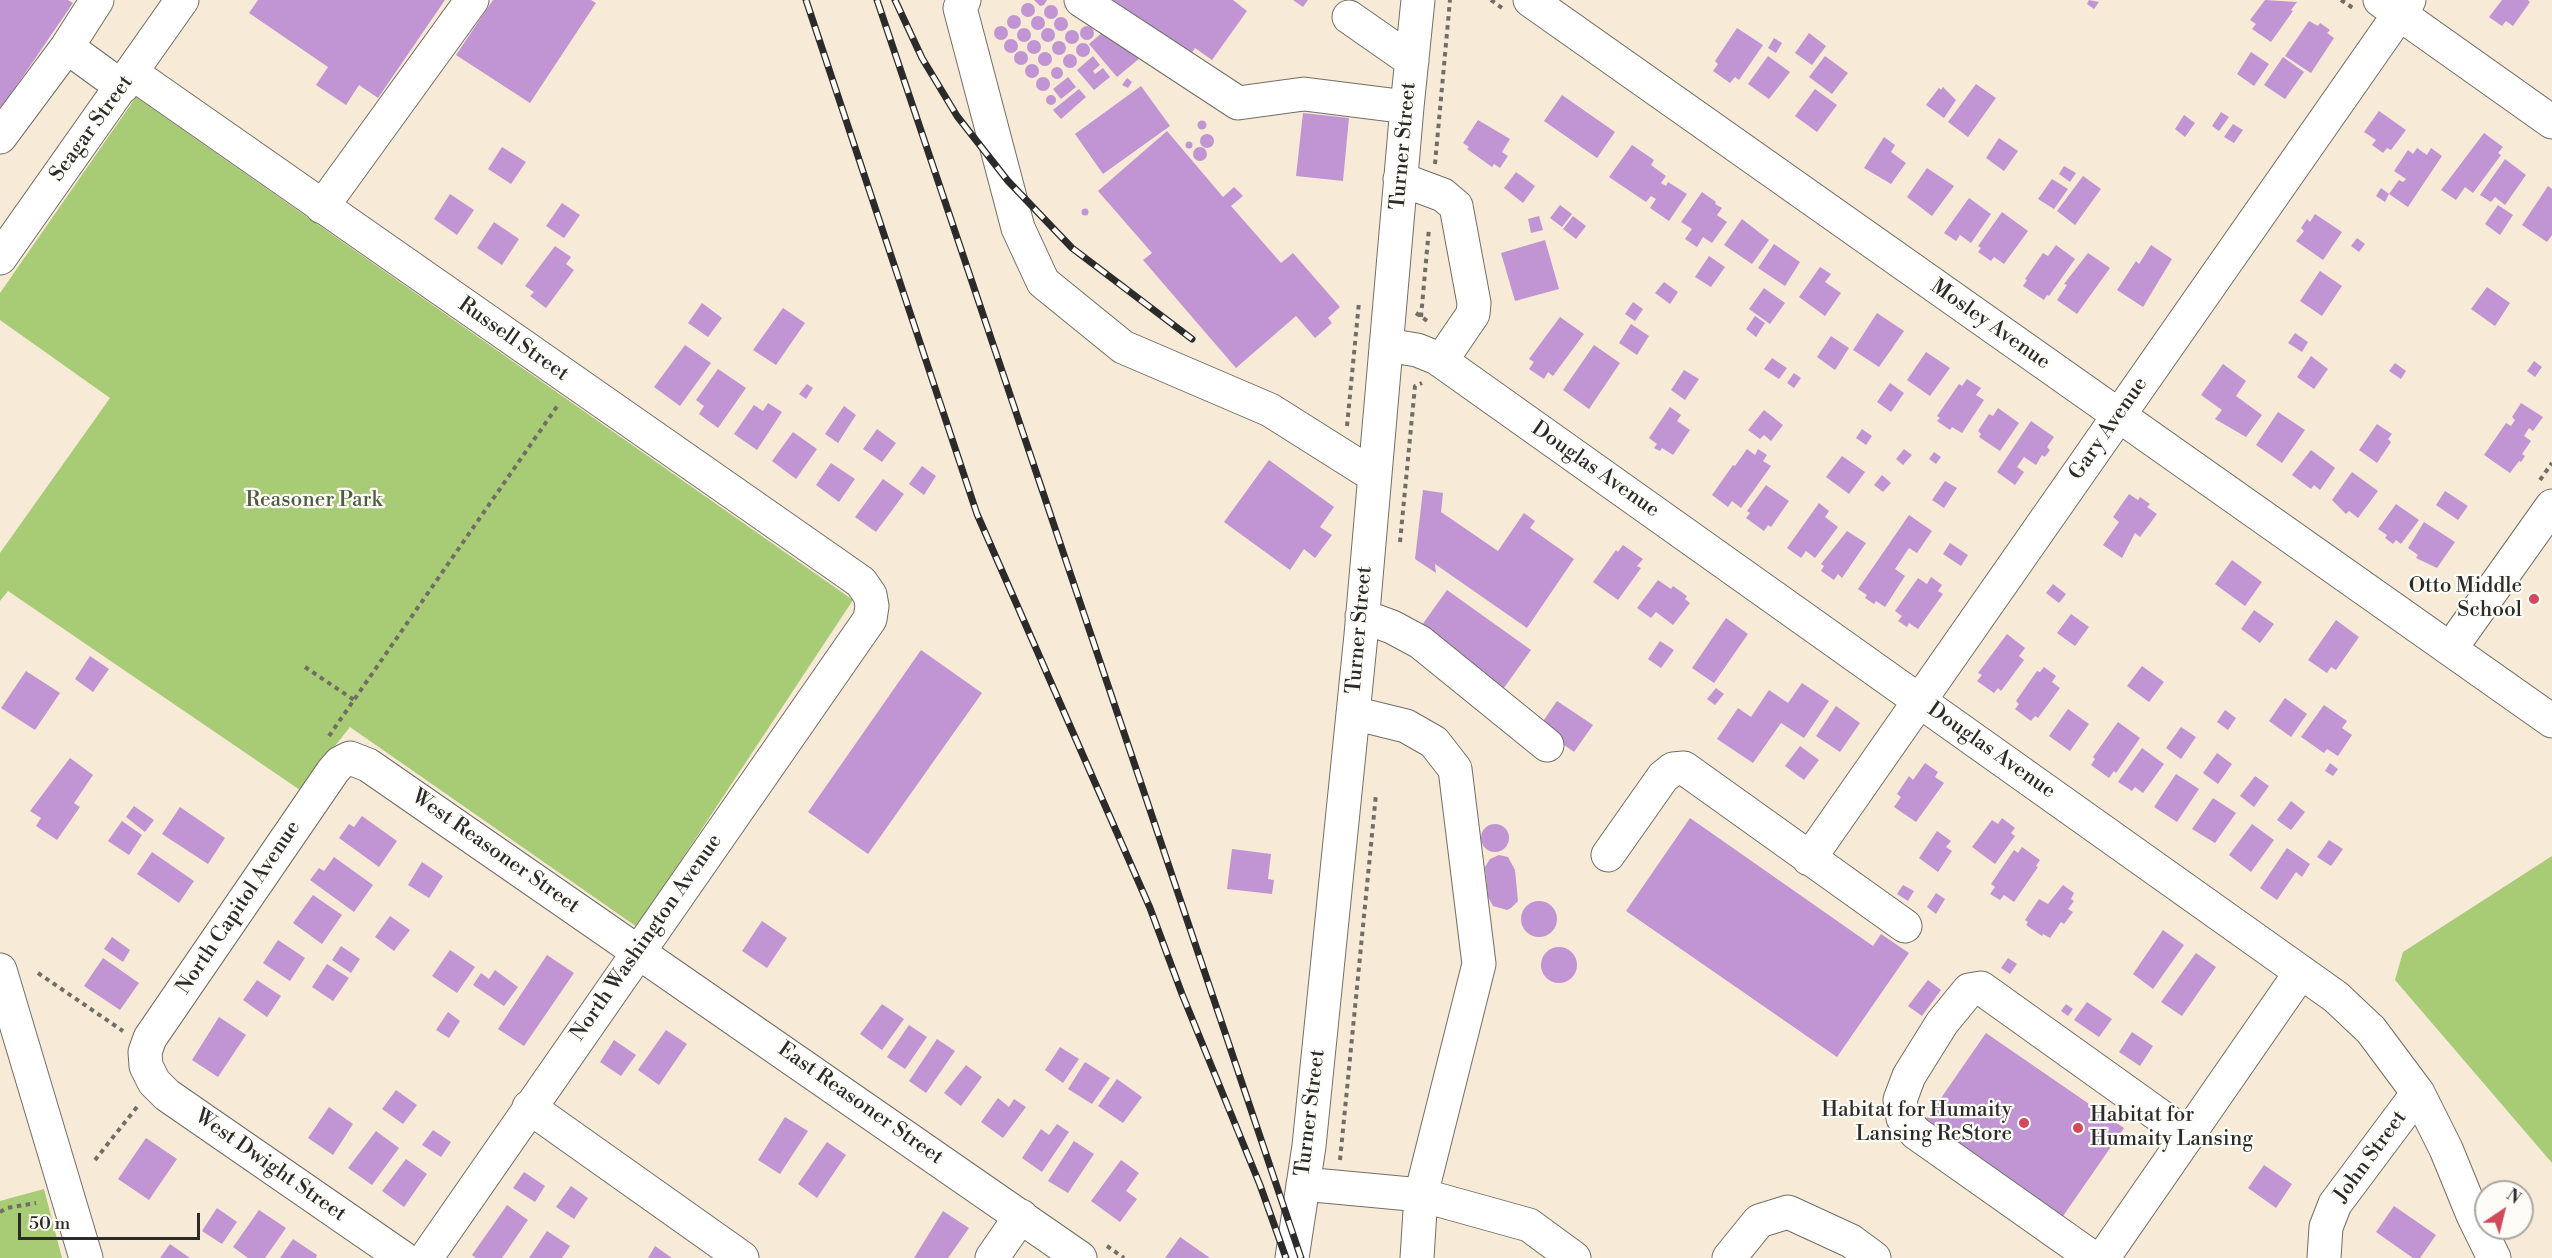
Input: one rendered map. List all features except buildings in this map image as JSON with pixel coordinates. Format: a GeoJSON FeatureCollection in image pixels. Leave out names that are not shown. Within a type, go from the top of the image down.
{"type":"FeatureCollection","features":[{"type":"Feature","properties":{"kind":"street"},"geometry":{"type":"LineString","coordinates":[[0,137],[67,47],[98,0]]}},
{"type":"Feature","properties":{"kind":"street","name":"Seagar Street"},"geometry":{"type":"LineString","coordinates":[[0,258],[182,0]]}},
{"type":"Feature","properties":{"kind":"street"},"geometry":{"type":"LineString","coordinates":[[322,207],[472,0]]}},
{"type":"Feature","properties":{"kind":"street"},"geometry":{"type":"LineString","coordinates":[[964,0],[960,8],[1018,228],[1043,282],[1123,347],[1270,410],[1373,475]]}},
{"type":"Feature","properties":{"kind":"street"},"geometry":{"type":"LineString","coordinates":[[1081,0],[1238,103],[1304,94],[1407,107]]}},
{"type":"Feature","properties":{"kind":"street","name":"Turner Street"},"geometry":{"type":"LineString","coordinates":[[1292,1258],[1309,1146],[1353,713],[1418,0]]}},
{"type":"Feature","properties":{"kind":"street","name":"Mosley Avenue"},"geometry":{"type":"LineString","coordinates":[[1530,0],[2552,720]]}},
{"type":"Feature","properties":{"kind":"street"},"geometry":{"type":"LineString","coordinates":[[2396,5],[2552,122]]}},
{"type":"Feature","properties":{"kind":"street","name":"Gary Avenue"},"geometry":{"type":"LineString","coordinates":[[1809,859],[2119,415],[2396,5]]}},
{"type":"Feature","properties":{"kind":"street"},"geometry":{"type":"LineString","coordinates":[[1349,17],[1412,61]]}},
{"type":"Feature","properties":{"kind":"street","name":"Russell Street"},"geometry":{"type":"LineString","coordinates":[[67,47],[127,80],[322,207],[861,582],[870,595],[872,606],[870,619]]}},
{"type":"Feature","properties":{"kind":"street"},"geometry":{"type":"LineString","coordinates":[[1400,179],[1443,195],[1456,206],[1474,303],[1473,314],[1435,370]]}},
{"type":"Feature","properties":{"kind":"street","name":"Douglas Avenue"},"geometry":{"type":"LineString","coordinates":[[1386,345],[1418,350],[1435,370],[1919,700],[2336,997],[2371,1030],[2418,1093],[2446,1149],[2472,1215],[2494,1258]]}},
{"type":"Feature","properties":{"kind":"street"},"geometry":{"type":"LineString","coordinates":[[2451,648],[2545,494]]}},
{"type":"Feature","properties":{"kind":"street"},"geometry":{"type":"LineString","coordinates":[[1362,616],[1392,627],[1420,642],[1547,745]]}},
{"type":"Feature","properties":{"kind":"street","name":"North Washington Avenue"},"geometry":{"type":"LineString","coordinates":[[426,1258],[870,619]]}},
{"type":"Feature","properties":{"kind":"street"},"geometry":{"type":"LineString","coordinates":[[1353,713],[1406,726],[1434,742],[1455,769],[1479,964],[1421,1195],[1417,1258]]}},
{"type":"Feature","properties":{"kind":"street","name":"West Reasoner Street"},"geometry":{"type":"LineString","coordinates":[[350,758],[369,765],[639,952]]}},
{"type":"Feature","properties":{"kind":"street","name":"North Capitol Avenue"},"geometry":{"type":"LineString","coordinates":[[146,1066],[145,1052],[150,1038],[333,771],[340,763],[350,758]]}},
{"type":"Feature","properties":{"kind":"street"},"geometry":{"type":"LineString","coordinates":[[1608,855],[1663,777],[1673,769],[1684,768],[1905,926]]}},
{"type":"Feature","properties":{"kind":"street","name":"East Reasoner Street"},"geometry":{"type":"LineString","coordinates":[[639,952],[1080,1258]]}},
{"type":"Feature","properties":{"kind":"street"},"geometry":{"type":"LineString","coordinates":[[0,970],[86,1258]]}},
{"type":"Feature","properties":{"kind":"street"},"geometry":{"type":"LineString","coordinates":[[2103,1258],[2301,972]]}},
{"type":"Feature","properties":{"kind":"street"},"geometry":{"type":"LineString","coordinates":[[2093,1258],[1916,1133],[1903,1118],[1900,1100],[1909,1076],[1942,1023],[1968,990],[1981,988],[2188,1136]]}},
{"type":"Feature","properties":{"kind":"street","name":"West Dwight Street"},"geometry":{"type":"LineString","coordinates":[[146,1066],[154,1082],[167,1095],[403,1258]]}},
{"type":"Feature","properties":{"kind":"street","name":"John Street"},"geometry":{"type":"LineString","coordinates":[[2324,1258],[2326,1227],[2335,1204],[2418,1093]]}},
{"type":"Feature","properties":{"kind":"street"},"geometry":{"type":"LineString","coordinates":[[529,1107],[742,1258]]}},
{"type":"Feature","properties":{"kind":"street"},"geometry":{"type":"LineString","coordinates":[[1303,1184],[1421,1195],[1529,1224],[1574,1258]]}},
{"type":"Feature","properties":{"kind":"street"},"geometry":{"type":"LineString","coordinates":[[1729,1258],[1759,1221],[1788,1212],[1851,1241],[1874,1258]]}},
{"type":"Feature","properties":{"kind":"street"},"geometry":{"type":"LineString","coordinates":[[992,1258],[1021,1216]]}},
{"type":"Feature","properties":{"kind":"path"},"geometry":{"type":"LineString","coordinates":[[1421,317],[1450,0]]}},
{"type":"Feature","properties":{"kind":"path"},"geometry":{"type":"LineString","coordinates":[[1346,457],[1359,299]]}},
{"type":"Feature","properties":{"kind":"path"},"geometry":{"type":"LineString","coordinates":[[1400,546],[1415,386],[1435,370]]}},
{"type":"Feature","properties":{"kind":"path"},"geometry":{"type":"LineString","coordinates":[[2545,494],[2552,463]]}},
{"type":"Feature","properties":{"kind":"path"},"geometry":{"type":"LineString","coordinates":[[305,667],[354,700]]}},
{"type":"Feature","properties":{"kind":"path"},"geometry":{"type":"LineString","coordinates":[[1309,1146],[1340,1168],[1376,791]]}},
{"type":"Feature","properties":{"kind":"path"},"geometry":{"type":"LineString","coordinates":[[38,973],[124,1032]]}},
{"type":"Feature","properties":{"kind":"path"},"geometry":{"type":"LineString","coordinates":[[95,1160],[137,1107]]}},
{"type":"Feature","properties":{"kind":"path"},"geometry":{"type":"LineString","coordinates":[[0,1212],[7,1208],[36,1203]]}},
{"type":"Feature","properties":{"kind":"green space","name":"Reasoner Park"},"geometry":{"type":"Polygon","coordinates":[[[136,97],[853,600],[637,927],[350,727],[300,790],[8,591],[0,601],[0,553],[110,398],[0,320],[0,293],[136,97]]]}},
{"type":"Feature","properties":{"kind":"green space"},"geometry":{"type":"Polygon","coordinates":[[[2552,856],[2552,1163],[2395,980],[2403,952],[2552,856]]]}},
{"type":"Feature","properties":{"kind":"green space"},"geometry":{"type":"Polygon","coordinates":[[[44,1189],[62,1258],[0,1258],[0,1201],[44,1189]]]}},
{"type":"Feature","properties":{"kind":"railway"},"geometry":{"type":"LineString","coordinates":[[806,0],[977,514],[1150,908],[1182,994],[1260,1185],[1286,1258]]}},
{"type":"Feature","properties":{"kind":"railway"},"geometry":{"type":"LineString","coordinates":[[877,0],[1301,1258]]}},
{"type":"Feature","properties":{"kind":"railway"},"geometry":{"type":"LineString","coordinates":[[895,0],[922,58],[957,116],[1008,181],[1072,248],[1192,339]]}},
{"type":"Feature","properties":{"kind":"place","name":"Otto Middle School"},"geometry":{"type":"Point","coordinates":[2534,599]}},
{"type":"Feature","properties":{"kind":"place","name":"Habitat for Humaity Lansing ReStore"},"geometry":{"type":"Point","coordinates":[2024,1123]}},
{"type":"Feature","properties":{"kind":"place","name":"Habitat for Humaity Lansing"},"geometry":{"type":"Point","coordinates":[2078,1128]}}]}
